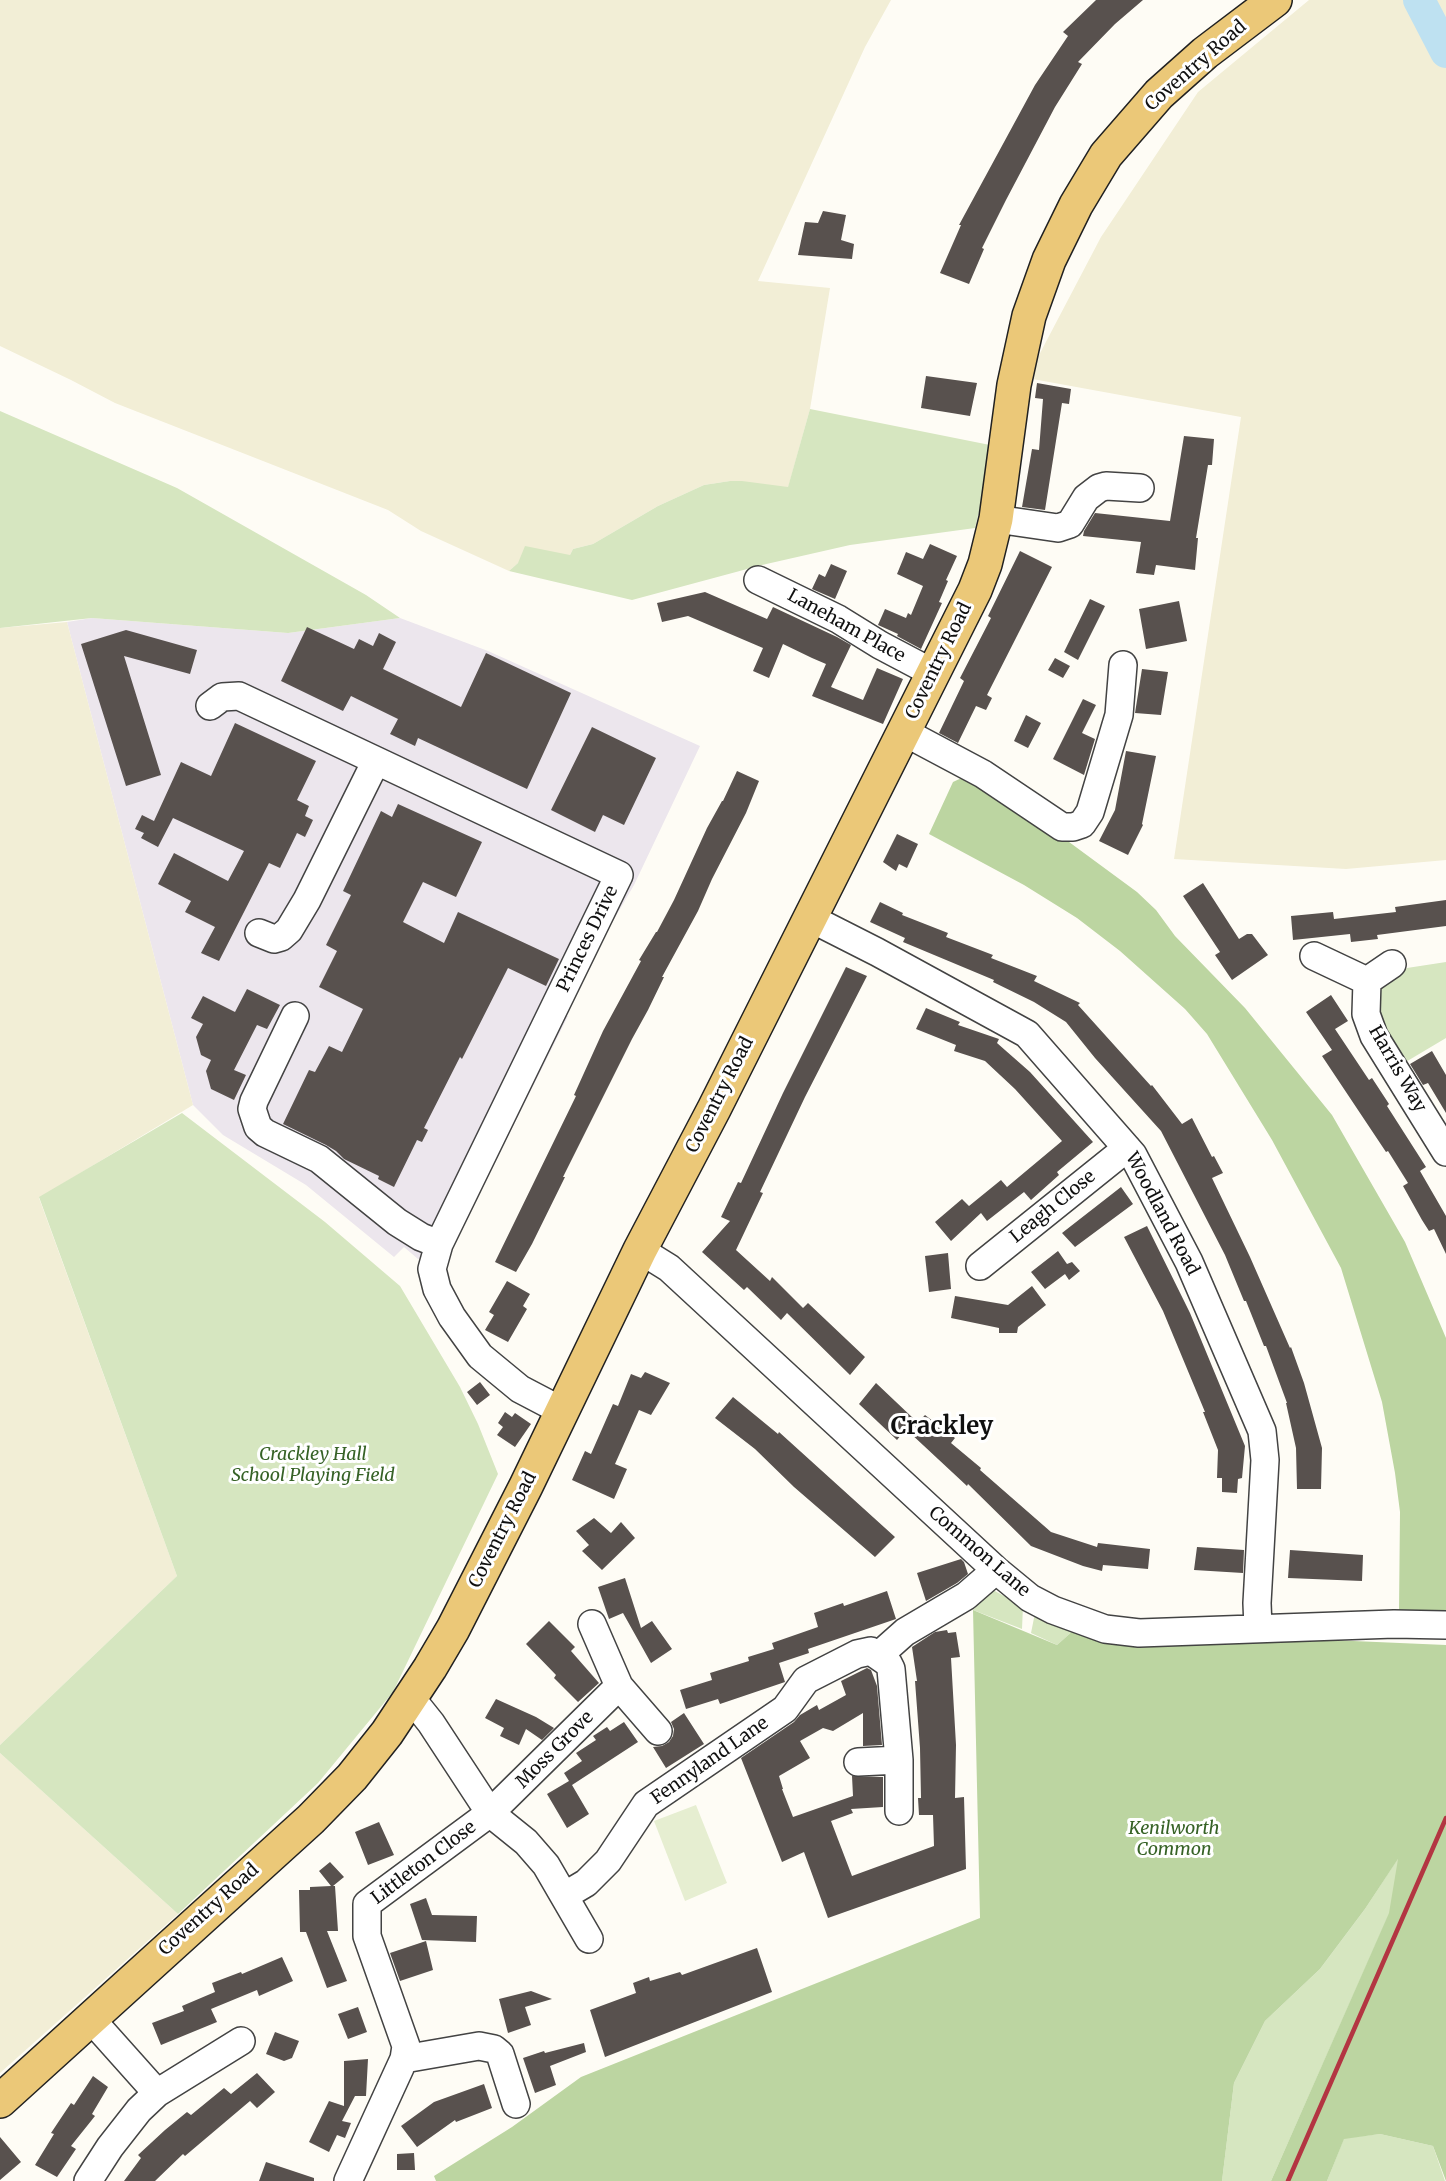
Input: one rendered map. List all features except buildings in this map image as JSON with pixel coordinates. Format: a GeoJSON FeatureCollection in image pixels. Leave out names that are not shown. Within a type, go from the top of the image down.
{"type":"FeatureCollection","features":[{"type":"Feature","properties":{"kind":"main road","name":"Coventry Road"},"geometry":{"type":"LineString","coordinates":[[0,2101],[310,1819],[358,1769],[411,1698],[453,1629],[640,1250],[975,590],[985,564],[996,519],[1014,385],[1029,315],[1049,260],[1076,205],[1106,155],[1160,94],[1205,53],[1275,0]]}},
{"type":"Feature","properties":{"kind":"street"},"geometry":{"type":"LineString","coordinates":[[996,519],[1058,528],[1070,524],[1086,498],[1099,488],[1106,486],[1140,488]]}},
{"type":"Feature","properties":{"kind":"street","name":"Laneham Place"},"geometry":{"type":"LineString","coordinates":[[759,580],[838,619],[880,645],[933,673]]}},
{"type":"Feature","properties":{"kind":"street"},"geometry":{"type":"LineString","coordinates":[[904,732],[983,774],[1062,827],[1073,827],[1082,824],[1090,812],[1119,715],[1123,665]]}},
{"type":"Feature","properties":{"kind":"street","name":"Princes Drive"},"geometry":{"type":"LineString","coordinates":[[210,706],[222,697],[239,696],[619,875],[438,1244],[433,1262],[433,1278],[458,1328],[480,1356],[520,1389],[562,1411]]}},
{"type":"Feature","properties":{"kind":"street"},"geometry":{"type":"LineString","coordinates":[[259,933],[274,939],[281,937],[289,930],[307,900],[376,761]]}},
{"type":"Feature","properties":{"kind":"street","name":"Woodland Road"},"geometry":{"type":"LineString","coordinates":[[810,918],[1028,1034],[1127,1148],[1185,1254],[1262,1431],[1266,1460],[1257,1603],[1258,1628]]}},
{"type":"Feature","properties":{"kind":"street"},"geometry":{"type":"LineString","coordinates":[[1314,956],[1367,981],[1392,964]]}},
{"type":"Feature","properties":{"kind":"street","name":"Harris Way"},"geometry":{"type":"LineString","coordinates":[[1367,981],[1366,1014],[1374,1035],[1446,1152]]}},
{"type":"Feature","properties":{"kind":"street"},"geometry":{"type":"LineString","coordinates":[[295,1016],[254,1101],[252,1109],[258,1127],[265,1133],[319,1159],[398,1222],[421,1237],[438,1244]]}},
{"type":"Feature","properties":{"kind":"street","name":"Leagh Close"},"geometry":{"type":"LineString","coordinates":[[980,1266],[1127,1148]]}},
{"type":"Feature","properties":{"kind":"street","name":"Common Lane"},"geometry":{"type":"LineString","coordinates":[[640,1250],[669,1268],[996,1570],[1030,1598],[1062,1613],[1105,1629],[1139,1633],[1258,1628],[1446,1625]]}},
{"type":"Feature","properties":{"kind":"street"},"geometry":{"type":"LineString","coordinates":[[899,1811],[899,1760],[891,1669],[888,1663],[878,1656],[905,1632],[966,1596],[996,1570]]}},
{"type":"Feature","properties":{"kind":"street"},"geometry":{"type":"LineString","coordinates":[[592,1624],[619,1686],[658,1731]]}},
{"type":"Feature","properties":{"kind":"street","name":"Fennyland Lane"},"geometry":{"type":"LineString","coordinates":[[564,1896],[586,1883],[608,1862],[646,1804],[785,1708],[806,1680],[857,1654],[871,1651],[878,1656]]}},
{"type":"Feature","properties":{"kind":"street","name":"Moss Grove"},"geometry":{"type":"LineString","coordinates":[[490,1813],[619,1686]]}},
{"type":"Feature","properties":{"kind":"street","name":"Littleton Close"},"geometry":{"type":"LineString","coordinates":[[404,2059],[406,2046],[367,1936],[367,1904],[490,1813],[431,1723],[411,1698]]}},
{"type":"Feature","properties":{"kind":"street"},"geometry":{"type":"LineString","coordinates":[[858,1762],[899,1760]]}},
{"type":"Feature","properties":{"kind":"street"},"geometry":{"type":"LineString","coordinates":[[490,1813],[526,1842],[546,1865],[589,1939]]}},
{"type":"Feature","properties":{"kind":"street"},"geometry":{"type":"LineString","coordinates":[[90,2018],[157,2093]]}},
{"type":"Feature","properties":{"kind":"street"},"geometry":{"type":"LineString","coordinates":[[88,2181],[110,2147],[157,2093],[241,2041]]}},
{"type":"Feature","properties":{"kind":"street"},"geometry":{"type":"LineString","coordinates":[[348,2181],[404,2059],[479,2046],[494,2049],[500,2054],[516,2104]]}},
{"type":"Feature","properties":{"kind":"shaded area"},"geometry":{"type":"Polygon","coordinates":[[[0,0],[891,0],[865,47],[758,281],[830,288],[810,409],[788,488],[730,481],[704,485],[658,506],[593,544],[573,549],[570,555],[518,563],[509,571],[421,531],[388,510],[115,403],[0,346],[0,0]]]}},
{"type":"Feature","properties":{"kind":"shaded area"},"geometry":{"type":"Polygon","coordinates":[[[1309,0],[1446,0],[1446,860],[1346,869],[1174,859],[1241,417],[1027,378],[1101,237],[1198,92],[1309,0]]]}},
{"type":"Feature","properties":{"kind":"shaded area"},"geometry":{"type":"Polygon","coordinates":[[[92,618],[288,633],[400,618],[488,651],[700,746],[634,885],[598,947],[565,1015],[568,1016],[450,1253],[418,1259],[404,1247],[394,1257],[306,1185],[223,1135],[193,1105],[67,622],[92,618]]]}},
{"type":"Feature","properties":{"kind":"shaded area"},"geometry":{"type":"Polygon","coordinates":[[[67,622],[193,1105],[39,1198],[177,1576],[0,1745],[0,628],[67,622]]]}},
{"type":"Feature","properties":{"kind":"shaded area"},"geometry":{"type":"Polygon","coordinates":[[[0,1753],[178,1914],[0,2073],[0,1753]]]}},
{"type":"Feature","properties":{"kind":"green space"},"geometry":{"type":"Polygon","coordinates":[[[810,409],[995,446],[975,528],[850,545],[762,565],[632,600],[509,571],[518,563],[525,546],[570,555],[573,549],[593,544],[658,506],[704,485],[742,481],[788,487],[810,409]]]}},
{"type":"Feature","properties":{"kind":"green space"},"geometry":{"type":"Polygon","coordinates":[[[0,411],[177,488],[366,595],[400,618],[288,633],[92,618],[0,628],[0,411]]]}},
{"type":"Feature","properties":{"kind":"green space"},"geometry":{"type":"Polygon","coordinates":[[[970,774],[1031,814],[1137,892],[1156,910],[1175,936],[1245,1008],[1332,1115],[1405,1242],[1446,1338],[1446,1613],[1399,1612],[1400,1512],[1382,1402],[1341,1268],[1272,1140],[1207,1034],[1185,1009],[1120,951],[1077,918],[1024,885],[929,834],[953,782],[970,774]]]}},
{"type":"Feature","properties":{"kind":"green space"},"geometry":{"type":"Polygon","coordinates":[[[1446,962],[1446,1038],[1404,1063],[1379,1026],[1377,990],[1407,968],[1446,962]]]}},
{"type":"Feature","properties":{"kind":"green space","name":"Crackley Hall School Playing Field"},"geometry":{"type":"Polygon","coordinates":[[[182,1113],[325,1222],[400,1286],[460,1387],[498,1474],[393,1692],[318,1783],[178,1914],[0,1753],[0,1745],[177,1576],[39,1197],[182,1113]]]}},
{"type":"Feature","properties":{"kind":"green space"},"geometry":{"type":"Polygon","coordinates":[[[991,1589],[1023,1606],[1022,1629],[973,1610],[991,1589]]]}},
{"type":"Feature","properties":{"kind":"green space","name":"Kenilworth Common"},"geometry":{"type":"Polygon","coordinates":[[[973,1610],[1057,1645],[1075,1629],[1446,1645],[1446,2181],[1433,2146],[1380,2134],[1344,2139],[1327,2181],[1271,2181],[1389,1913],[1398,1859],[1365,1909],[1320,1969],[1265,2021],[1234,2083],[1222,2181],[436,2181],[434,2176],[512,2127],[581,2077],[980,1918],[973,1610]]]}},
{"type":"Feature","properties":{"kind":"green space"},"geometry":{"type":"Polygon","coordinates":[[[1035,1613],[1075,1629],[1057,1645],[1031,1633],[1035,1613]]]}},
{"type":"Feature","properties":{"kind":"green space"},"geometry":{"type":"Polygon","coordinates":[[[696,1805],[727,1883],[685,1901],[654,1821],[696,1805]]]}},
{"type":"Feature","properties":{"kind":"green space"},"geometry":{"type":"Polygon","coordinates":[[[1399,1857],[1390,1912],[1271,2181],[1222,2181],[1234,2083],[1265,2021],[1320,1969],[1365,1909],[1399,1857]]]}},
{"type":"Feature","properties":{"kind":"green space"},"geometry":{"type":"Polygon","coordinates":[[[1380,2134],[1433,2146],[1445,2181],[1327,2181],[1344,2138],[1380,2134]]]}},
{"type":"Feature","properties":{"kind":"waterway"},"geometry":{"type":"LineString","coordinates":[[1419,0],[1446,52]]}},
{"type":"Feature","properties":{"kind":"railway"},"geometry":{"type":"LineString","coordinates":[[1288,2181],[1446,1818]]}},
{"type":"Feature","properties":{"kind":"district","name":"Crackley"},"geometry":{"type":"Point","coordinates":[942,1427]}}]}
